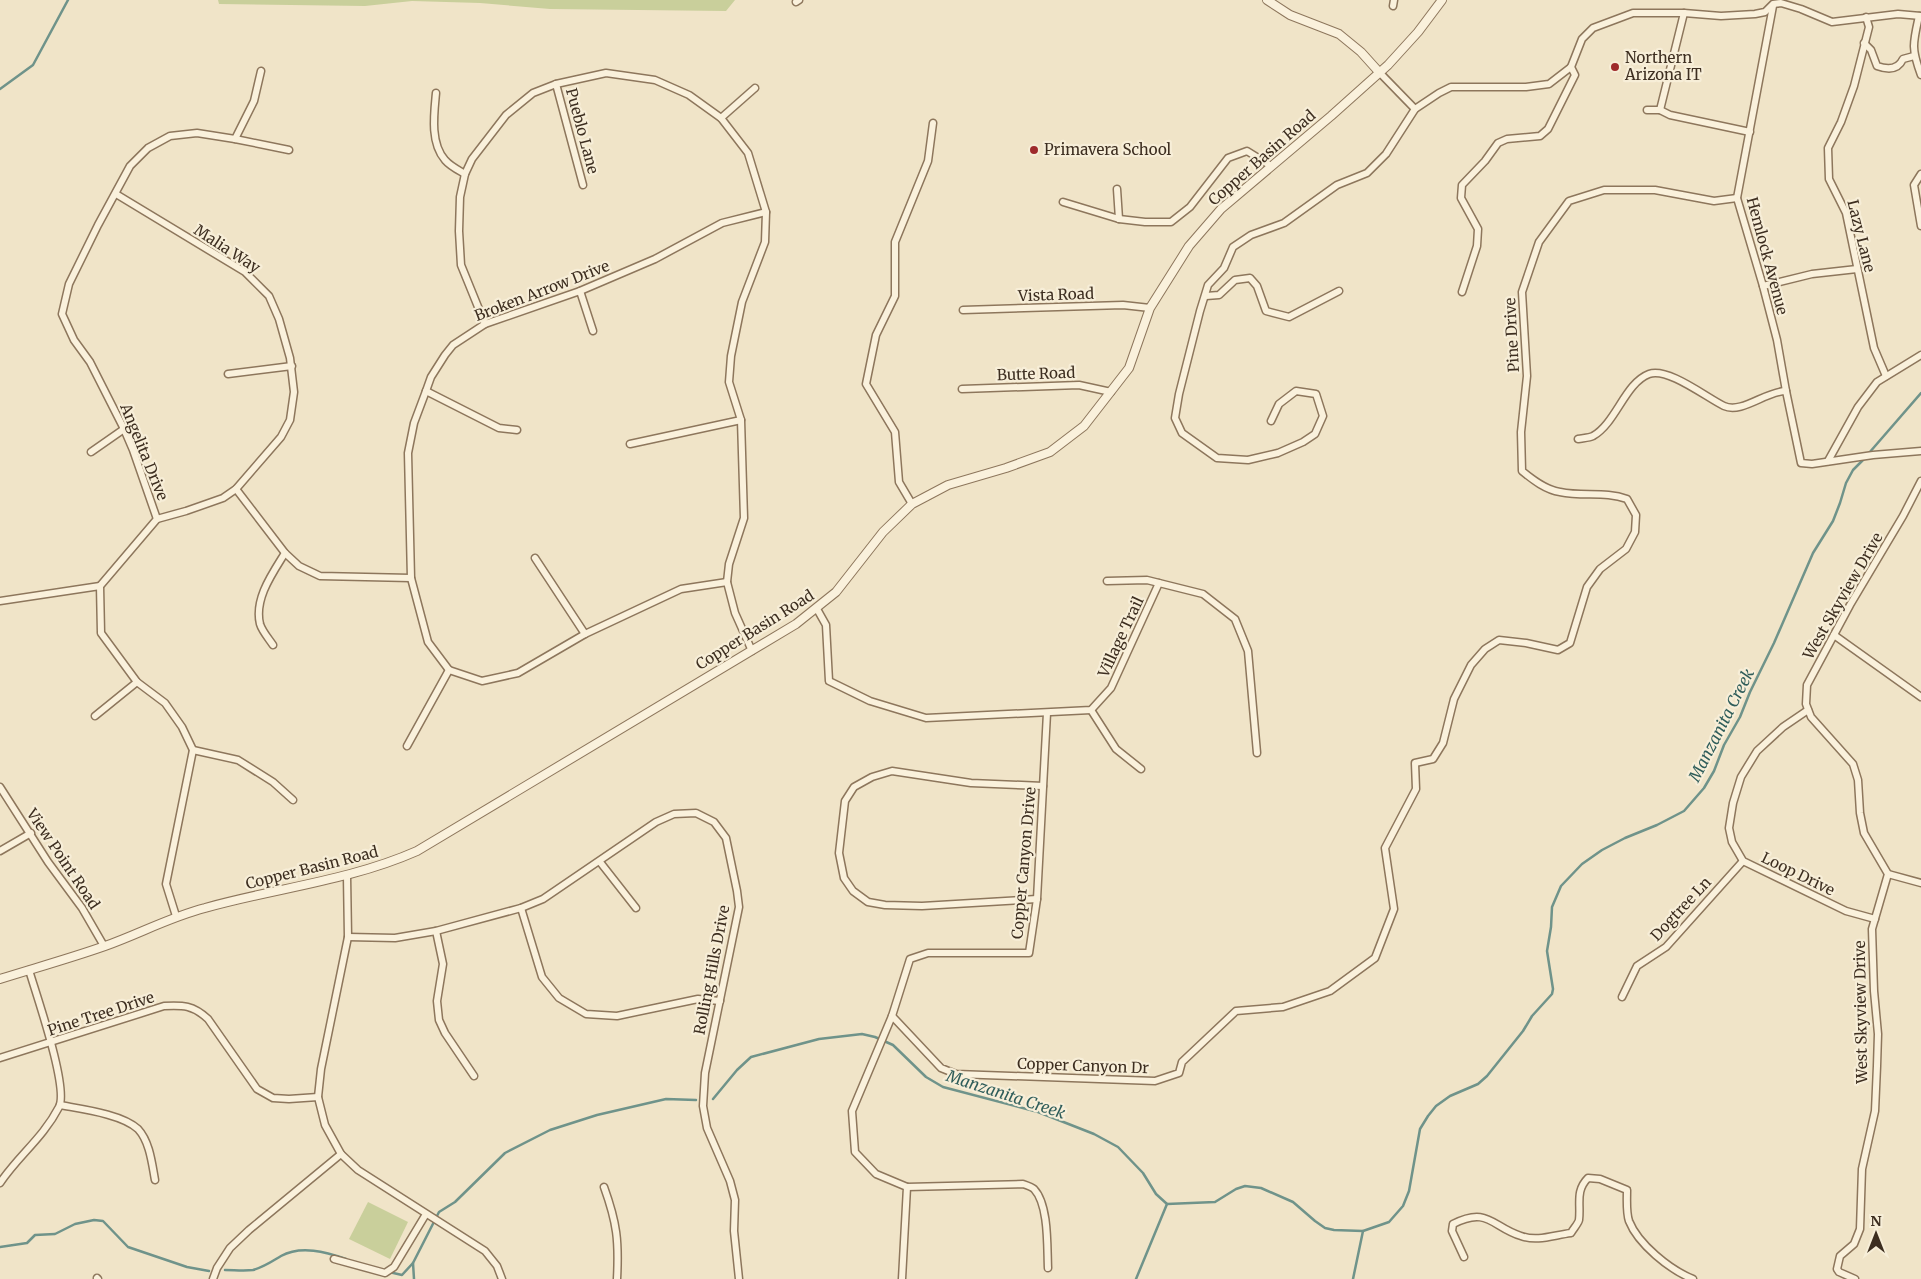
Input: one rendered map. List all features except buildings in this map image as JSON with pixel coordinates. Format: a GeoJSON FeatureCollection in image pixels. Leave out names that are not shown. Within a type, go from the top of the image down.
{"type":"FeatureCollection","features":[{"type":"Feature","properties":{"kind":"street"},"geometry":{"type":"LineString","coordinates":[[1267,0],[1290,15],[1339,34],[1361,52],[1415,109]]}},
{"type":"Feature","properties":{"kind":"street","name":"Copper Basin Road"},"geometry":{"type":"LineString","coordinates":[[0,979],[104,946],[176,916],[235,900],[347,876],[390,863],[439,839],[796,624],[836,592],[883,532],[912,504],[948,484],[1006,468],[1050,452],[1084,426],[1129,368],[1150,308],[1189,246],[1221,209],[1388,65],[1418,32],[1442,0]]}},
{"type":"Feature","properties":{"kind":"street"},"geometry":{"type":"LineString","coordinates":[[1271,421],[1279,404],[1296,392],[1316,394],[1323,416],[1315,434],[1303,442],[1278,453],[1248,460],[1217,458],[1182,433],[1176,418],[1179,394],[1208,285],[1224,268],[1233,247],[1251,235],[1284,223],[1337,185],[1367,174],[1386,154],[1415,109],[1451,87],[1526,87],[1549,84],[1571,67],[1582,39],[1594,28],[1633,13],[1684,13],[1720,16],[1755,14],[1764,12],[1773,2],[1794,7],[1832,22],[1866,16],[1898,14],[1920,16],[1913,41],[1914,56],[1921,75]]}},
{"type":"Feature","properties":{"kind":"street","name":"Hemlock Avenue"},"geometry":{"type":"LineString","coordinates":[[1773,2],[1737,198],[1777,340],[1801,463],[1812,464],[1828,461]]}},
{"type":"Feature","properties":{"kind":"street"},"geometry":{"type":"LineString","coordinates":[[1660,110],[1684,13]]}},
{"type":"Feature","properties":{"kind":"street","name":"Lazy Lane"},"geometry":{"type":"LineString","coordinates":[[1866,16],[1869,26],[1854,86],[1841,122],[1828,148],[1830,179],[1846,213],[1874,348],[1886,376]]}},
{"type":"Feature","properties":{"kind":"street"},"geometry":{"type":"LineString","coordinates":[[1864,43],[1871,50],[1877,66],[1883,68],[1896,68],[1903,60],[1914,56]]}},
{"type":"Feature","properties":{"kind":"street"},"geometry":{"type":"LineString","coordinates":[[1462,292],[1477,246],[1478,229],[1460,198],[1462,184],[1485,161],[1498,143],[1507,139],[1540,136],[1548,129],[1575,75],[1571,67]]}},
{"type":"Feature","properties":{"kind":"street"},"geometry":{"type":"LineString","coordinates":[[260,71],[254,100],[235,139],[289,150]]}},
{"type":"Feature","properties":{"kind":"street"},"geometry":{"type":"LineString","coordinates":[[485,324],[461,265],[459,231],[460,196],[465,174],[472,159],[506,115],[533,93],[556,84],[606,73],[655,80],[689,95],[721,118],[748,154],[766,212],[765,242],[742,302],[731,356],[729,382],[741,420],[744,518],[729,564],[727,582],[735,613],[752,651]]}},
{"type":"Feature","properties":{"kind":"street","name":"Pueblo Lane"},"geometry":{"type":"LineString","coordinates":[[556,84],[583,185]]}},
{"type":"Feature","properties":{"kind":"street"},"geometry":{"type":"LineString","coordinates":[[721,118],[755,88]]}},
{"type":"Feature","properties":{"kind":"street"},"geometry":{"type":"LineString","coordinates":[[436,93],[434,126],[438,146],[444,160],[465,174]]}},
{"type":"Feature","properties":{"kind":"street"},"geometry":{"type":"LineString","coordinates":[[1647,110],[1660,110],[1670,115],[1750,132]]}},
{"type":"Feature","properties":{"kind":"street"},"geometry":{"type":"LineString","coordinates":[[912,504],[899,482],[895,432],[866,384],[876,335],[895,296],[895,242],[928,161],[933,123]]}},
{"type":"Feature","properties":{"kind":"street","name":"Angelita Drive"},"geometry":{"type":"LineString","coordinates":[[100,586],[157,518],[124,429],[90,362],[74,340],[62,314],[69,284],[98,224],[130,166],[148,148],[170,136],[197,133],[235,139]]}},
{"type":"Feature","properties":{"kind":"street"},"geometry":{"type":"LineString","coordinates":[[1063,202],[1119,219],[1171,222],[1190,207],[1228,158],[1246,151],[1271,166]]}},
{"type":"Feature","properties":{"kind":"street"},"geometry":{"type":"LineString","coordinates":[[1921,174],[1914,184],[1921,226]]}},
{"type":"Feature","properties":{"kind":"street"},"geometry":{"type":"LineString","coordinates":[[1117,189],[1119,219]]}},
{"type":"Feature","properties":{"kind":"street","name":"Pine Drive"},"geometry":{"type":"LineString","coordinates":[[1414,763],[1433,759],[1443,743],[1454,699],[1471,665],[1485,649],[1499,640],[1526,643],[1558,650],[1570,642],[1587,587],[1600,569],[1626,549],[1635,532],[1636,515],[1628,499],[1616,495],[1560,492],[1540,484],[1522,471],[1521,432],[1527,376],[1522,292],[1539,242],[1569,201],[1604,190],[1655,190],[1714,201],[1737,198]]}},
{"type":"Feature","properties":{"kind":"street","name":"Malia Way"},"geometry":{"type":"LineString","coordinates":[[116,194],[245,272],[260,286],[269,296],[279,319],[292,366],[294,392],[290,420],[281,437],[236,489],[223,498],[186,511],[157,518]]}},
{"type":"Feature","properties":{"kind":"street","name":"Broken Arrow Drive"},"geometry":{"type":"LineString","coordinates":[[449,670],[428,642],[411,578],[408,453],[414,423],[431,377],[453,345],[485,324],[580,291],[655,259],[722,223],[766,212]]}},
{"type":"Feature","properties":{"kind":"street"},"geometry":{"type":"LineString","coordinates":[[1763,286],[1812,274],[1857,269]]}},
{"type":"Feature","properties":{"kind":"street"},"geometry":{"type":"LineString","coordinates":[[1206,296],[1219,295],[1235,280],[1250,278],[1257,286],[1266,311],[1289,317],[1339,290]]}},
{"type":"Feature","properties":{"kind":"street"},"geometry":{"type":"LineString","coordinates":[[580,291],[592,330]]}},
{"type":"Feature","properties":{"kind":"street","name":"Vista Road"},"geometry":{"type":"LineString","coordinates":[[963,310],[1122,305],[1150,308]]}},
{"type":"Feature","properties":{"kind":"street"},"geometry":{"type":"LineString","coordinates":[[1828,461],[1858,407],[1877,382],[1921,355]]}},
{"type":"Feature","properties":{"kind":"street"},"geometry":{"type":"LineString","coordinates":[[228,374],[292,366]]}},
{"type":"Feature","properties":{"kind":"street"},"geometry":{"type":"LineString","coordinates":[[1578,439],[1593,436],[1604,426],[1643,377],[1651,373],[1662,373],[1710,397],[1725,407],[1732,408],[1741,407],[1776,391],[1786,392]]}},
{"type":"Feature","properties":{"kind":"street","name":"Butte Road"},"geometry":{"type":"LineString","coordinates":[[962,389],[1079,385],[1110,392]]}},
{"type":"Feature","properties":{"kind":"street"},"geometry":{"type":"LineString","coordinates":[[426,391],[499,428],[517,430]]}},
{"type":"Feature","properties":{"kind":"street"},"geometry":{"type":"LineString","coordinates":[[630,444],[741,420]]}},
{"type":"Feature","properties":{"kind":"street"},"geometry":{"type":"LineString","coordinates":[[91,452],[124,429]]}},
{"type":"Feature","properties":{"kind":"street"},"geometry":{"type":"LineString","coordinates":[[1828,461],[1902,451],[1921,451]]}},
{"type":"Feature","properties":{"kind":"street","name":"West Skyview Drive"},"geometry":{"type":"LineString","coordinates":[[1808,710],[1806,704],[1807,685],[1920,486]]}},
{"type":"Feature","properties":{"kind":"street"},"geometry":{"type":"LineString","coordinates":[[236,489],[285,553],[299,566],[320,576],[411,578]]}},
{"type":"Feature","properties":{"kind":"street"},"geometry":{"type":"LineString","coordinates":[[273,645],[260,625],[259,605],[270,578],[285,553]]}},
{"type":"Feature","properties":{"kind":"street"},"geometry":{"type":"LineString","coordinates":[[535,558],[585,634]]}},
{"type":"Feature","properties":{"kind":"street"},"geometry":{"type":"LineString","coordinates":[[1108,580],[1147,580],[1203,594],[1235,619],[1248,651],[1257,753]]}},
{"type":"Feature","properties":{"kind":"street"},"geometry":{"type":"LineString","coordinates":[[407,746],[449,670],[482,681],[518,673],[585,634],[681,589],[727,582]]}},
{"type":"Feature","properties":{"kind":"street","name":"Village Trail"},"geometry":{"type":"LineString","coordinates":[[1091,710],[1111,688],[1159,583]]}},
{"type":"Feature","properties":{"kind":"street"},"geometry":{"type":"LineString","coordinates":[[0,601],[100,586],[101,633],[137,682],[165,703],[182,726],[193,750],[166,884],[176,916]]}},
{"type":"Feature","properties":{"kind":"street"},"geometry":{"type":"LineString","coordinates":[[817,609],[826,625],[829,681],[870,701],[926,718],[1091,710],[1116,749],[1142,769]]}},
{"type":"Feature","properties":{"kind":"street"},"geometry":{"type":"LineString","coordinates":[[1834,635],[1921,697]]}},
{"type":"Feature","properties":{"kind":"street"},"geometry":{"type":"LineString","coordinates":[[94,716],[137,682]]}},
{"type":"Feature","properties":{"kind":"street"},"geometry":{"type":"LineString","coordinates":[[1808,710],[1811,717],[1853,764],[1858,780],[1860,813],[1864,833],[1888,874],[1921,883]]}},
{"type":"Feature","properties":{"kind":"street","name":"Loop Drive"},"geometry":{"type":"LineString","coordinates":[[1808,710],[1783,727],[1757,751],[1741,777],[1733,803],[1729,828],[1732,842],[1743,861],[1846,911],[1875,919]]}},
{"type":"Feature","properties":{"kind":"street","name":"Copper Canyon Drive"},"geometry":{"type":"LineString","coordinates":[[907,1186],[876,1174],[855,1152],[852,1112],[892,1016],[910,959],[928,953],[1029,953],[1037,899],[1047,713]]}},
{"type":"Feature","properties":{"kind":"street"},"geometry":{"type":"LineString","coordinates":[[193,750],[238,760],[273,782],[293,800]]}},
{"type":"Feature","properties":{"kind":"street","name":"Copper Canyon Dr"},"geometry":{"type":"LineString","coordinates":[[892,1016],[940,1068],[956,1074],[1155,1082],[1179,1073],[1182,1062],[1236,1011],[1283,1006],[1330,991],[1375,958],[1394,909],[1385,848],[1416,789],[1414,763]]}},
{"type":"Feature","properties":{"kind":"street"},"geometry":{"type":"LineString","coordinates":[[1037,899],[922,906],[885,905],[868,902],[853,891],[844,878],[839,853],[845,801],[854,787],[872,777],[892,771],[970,783],[1043,786]]}},
{"type":"Feature","properties":{"kind":"street","name":"View Point Road"},"geometry":{"type":"LineString","coordinates":[[0,787],[48,862],[82,908],[104,946]]}},
{"type":"Feature","properties":{"kind":"street","name":"Rolling Hills Drive"},"geometry":{"type":"LineString","coordinates":[[348,937],[395,938],[436,931],[521,908],[543,899],[600,862],[656,822],[674,814],[696,813],[714,822],[726,838],[739,907],[704,1073],[703,1106],[707,1128],[730,1181],[735,1200],[734,1231],[739,1279]]}},
{"type":"Feature","properties":{"kind":"street"},"geometry":{"type":"LineString","coordinates":[[0,851],[31,833]]}},
{"type":"Feature","properties":{"kind":"street","name":"Dogtree Ln"},"geometry":{"type":"LineString","coordinates":[[1622,997],[1636,966],[1666,947],[1743,861]]}},
{"type":"Feature","properties":{"kind":"street"},"geometry":{"type":"LineString","coordinates":[[600,862],[636,908]]}},
{"type":"Feature","properties":{"kind":"street","name":"West Skyview Drive"},"geometry":{"type":"LineString","coordinates":[[1855,1279],[1839,1272],[1837,1268],[1840,1256],[1854,1244],[1860,1228],[1862,1169],[1875,1111],[1878,1034],[1874,991],[1872,929],[1888,874]]}},
{"type":"Feature","properties":{"kind":"street"},"geometry":{"type":"LineString","coordinates":[[347,876],[348,937],[321,1069],[318,1097],[325,1125],[341,1154],[358,1170],[485,1251],[497,1266],[502,1279]]}},
{"type":"Feature","properties":{"kind":"street"},"geometry":{"type":"LineString","coordinates":[[521,908],[542,977],[559,998],[586,1014],[617,1016],[698,999],[720,1001]]}},
{"type":"Feature","properties":{"kind":"street"},"geometry":{"type":"LineString","coordinates":[[436,931],[443,964],[438,1001],[438,1020],[474,1076]]}},
{"type":"Feature","properties":{"kind":"street"},"geometry":{"type":"LineString","coordinates":[[0,1183],[38,1139],[60,1105],[59,1072],[28,970]]}},
{"type":"Feature","properties":{"kind":"street","name":"Pine Tree Drive"},"geometry":{"type":"LineString","coordinates":[[0,1058],[50,1044],[164,1006],[182,1005],[198,1010],[208,1019],[257,1089],[273,1098],[318,1097]]}},
{"type":"Feature","properties":{"kind":"street"},"geometry":{"type":"LineString","coordinates":[[60,1105],[114,1116],[138,1129],[148,1148],[155,1180]]}},
{"type":"Feature","properties":{"kind":"street"},"geometry":{"type":"LineString","coordinates":[[214,1279],[217,1268],[230,1248],[341,1154]]}},
{"type":"Feature","properties":{"kind":"street"},"geometry":{"type":"LineString","coordinates":[[1464,1257],[1452,1231],[1453,1224],[1465,1218],[1484,1216],[1520,1236],[1536,1239],[1571,1233],[1579,1221],[1578,1201],[1582,1184],[1588,1178],[1600,1179],[1627,1190],[1628,1219],[1636,1235],[1652,1251],[1682,1275],[1693,1279]]}},
{"type":"Feature","properties":{"kind":"street"},"geometry":{"type":"LineString","coordinates":[[902,1279],[907,1186],[1023,1184],[1034,1188],[1042,1202],[1046,1229],[1048,1268]]}},
{"type":"Feature","properties":{"kind":"street"},"geometry":{"type":"LineString","coordinates":[[604,1187],[614,1216],[618,1238],[617,1279]]}},
{"type":"Feature","properties":{"kind":"street"},"geometry":{"type":"LineString","coordinates":[[334,1259],[385,1273],[394,1267],[428,1215]]}},
{"type":"Feature","properties":{"kind":"green space"},"geometry":{"type":"Polygon","coordinates":[[[218,0],[735,0],[726,11],[550,9],[480,3],[412,1],[365,6],[219,4],[218,0]]]}},
{"type":"Feature","properties":{"kind":"green space"},"geometry":{"type":"Polygon","coordinates":[[[368,1202],[408,1222],[390,1259],[349,1239],[368,1202]]]}},
{"type":"Feature","properties":{"kind":"waterway"},"geometry":{"type":"LineString","coordinates":[[0,89],[33,65],[68,0]]}},
{"type":"Feature","properties":{"kind":"waterway","name":"Manzanita Creek"},"geometry":{"type":"LineString","coordinates":[[1869,453],[1921,393]]}},
{"type":"Feature","properties":{"kind":"waterway","name":"Manzanita Creek"},"geometry":{"type":"LineString","coordinates":[[713,1099],[737,1070],[751,1057],[819,1039],[862,1034],[875,1037],[893,1045],[926,1077],[943,1087],[1038,1112],[1094,1134],[1118,1147],[1143,1173],[1156,1194],[1167,1204],[1215,1202],[1236,1189],[1245,1186],[1261,1188],[1293,1202],[1325,1228],[1363,1231],[1389,1222],[1403,1206],[1409,1191],[1420,1129],[1428,1116],[1436,1106],[1450,1096],[1478,1084],[1487,1076],[1523,1031],[1532,1016],[1552,994],[1553,989],[1547,951],[1552,907],[1561,886],[1582,864],[1602,850],[1684,811],[1704,788],[1714,771],[1724,745],[1740,717],[1813,553],[1833,521],[1846,483],[1853,470],[1864,459]]}},
{"type":"Feature","properties":{"kind":"waterway","name":"Manzanita Creek"},"geometry":{"type":"LineString","coordinates":[[389,1272],[402,1275],[413,1263],[439,1212],[455,1202],[505,1153],[550,1130],[597,1115],[666,1099],[696,1100]]}},
{"type":"Feature","properties":{"kind":"waterway"},"geometry":{"type":"LineString","coordinates":[[1136,1279],[1167,1204]]}},
{"type":"Feature","properties":{"kind":"waterway","name":"Manzanita Creek"},"geometry":{"type":"LineString","coordinates":[[0,1247],[27,1243],[35,1235],[55,1234],[75,1224],[94,1220],[103,1221],[128,1247],[187,1267],[209,1271]]}},
{"type":"Feature","properties":{"kind":"waterway"},"geometry":{"type":"LineString","coordinates":[[1353,1279],[1363,1231]]}},
{"type":"Feature","properties":{"kind":"waterway","name":"Manzanita Creek"},"geometry":{"type":"LineString","coordinates":[[225,1270],[253,1270],[281,1256],[305,1250],[322,1252],[346,1259]]}},
{"type":"Feature","properties":{"kind":"waterway"},"geometry":{"type":"LineString","coordinates":[[413,1263],[414,1279]]}},
{"type":"Feature","properties":{"kind":"place","name":"Northern Arizona IT"},"geometry":{"type":"Point","coordinates":[1615,67]}},
{"type":"Feature","properties":{"kind":"place","name":"Primavera School"},"geometry":{"type":"Point","coordinates":[1034,150]}}]}
